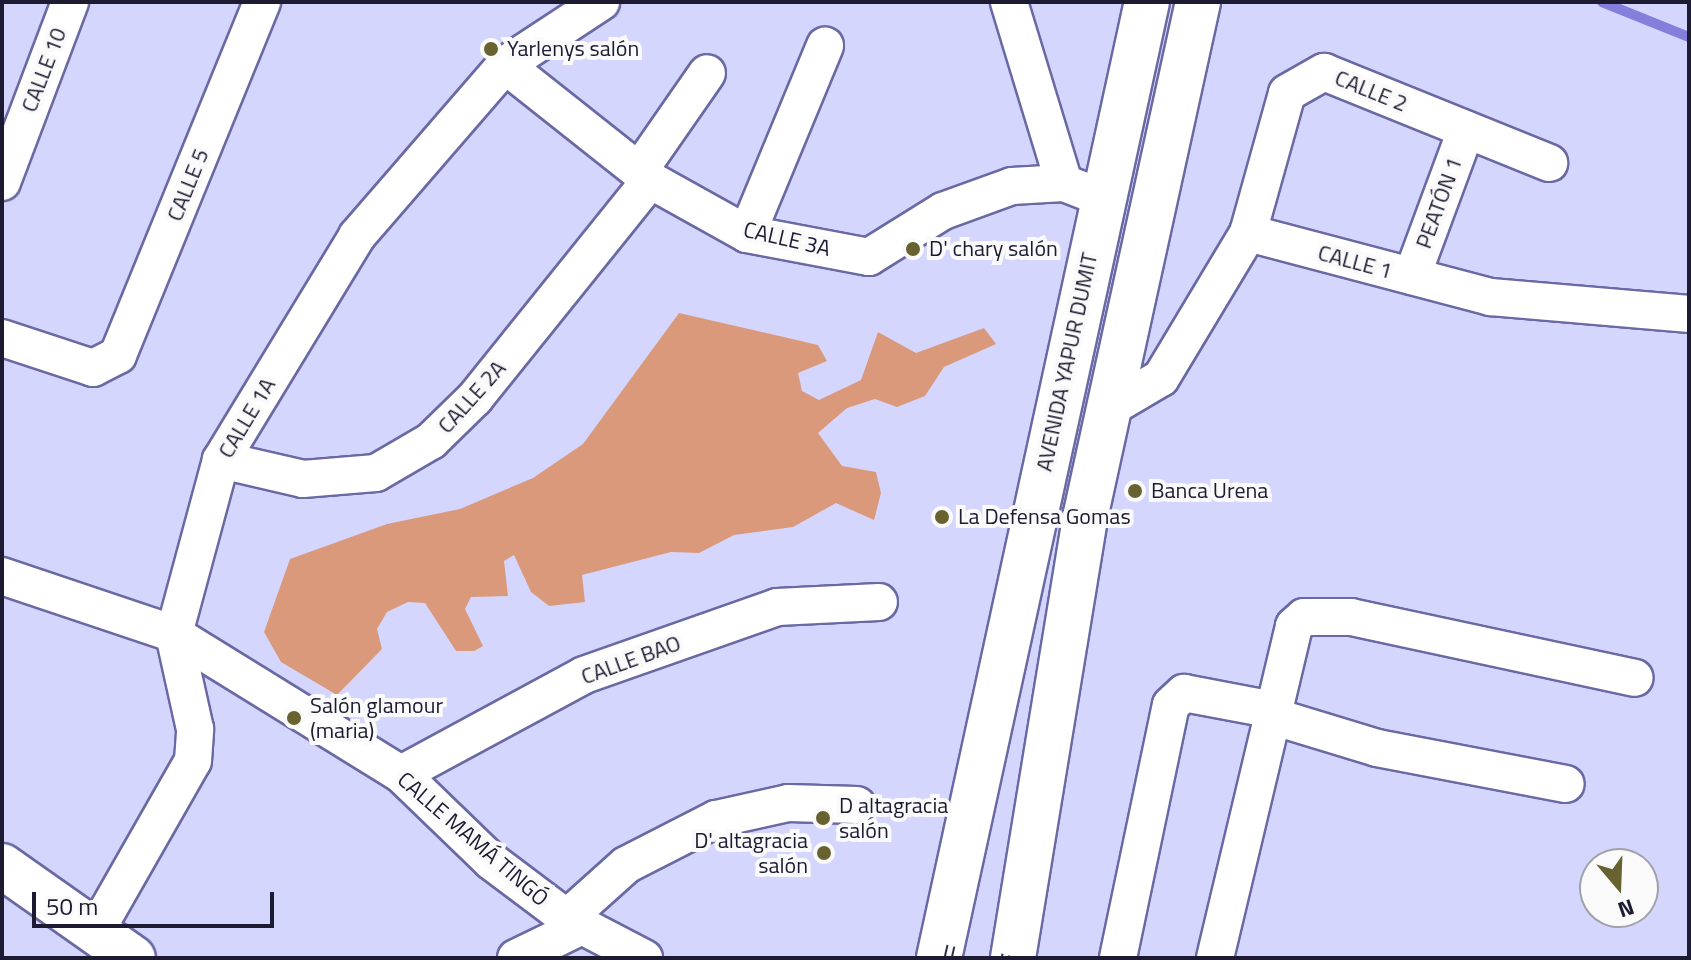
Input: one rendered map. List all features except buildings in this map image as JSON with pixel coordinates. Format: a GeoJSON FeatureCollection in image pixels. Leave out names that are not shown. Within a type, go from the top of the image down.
{"type":"FeatureCollection","features":[{"type":"Feature","properties":{"kind":"main road","name":"AVENIDA YAPUR DUMIT"},"geometry":{"type":"LineString","coordinates":[[939,958],[1082,190],[1147,2]]}},
{"type":"Feature","properties":{"kind":"main road"},"geometry":{"type":"LineString","coordinates":[[1013,958],[1052,702],[1110,408],[1198,2]]}},
{"type":"Feature","properties":{"kind":"main road"},"geometry":{"type":"LineString","coordinates":[[2,866],[97,929],[133,958]]}},
{"type":"Feature","properties":{"kind":"street","name":"CALLE 10"},"geometry":{"type":"LineString","coordinates":[[2,182],[70,2]]}},
{"type":"Feature","properties":{"kind":"street","name":"CALLE 5"},"geometry":{"type":"LineString","coordinates":[[2,338],[93,368],[108,365],[118,355],[262,2]]}},
{"type":"Feature","properties":{"kind":"street","name":"CALLE 1A"},"geometry":{"type":"LineString","coordinates":[[97,929],[193,761],[195,729],[174,634],[221,460],[357,236],[505,65],[601,2]]}},
{"type":"Feature","properties":{"kind":"street"},"geometry":{"type":"LineString","coordinates":[[1009,2],[1082,190]]}},
{"type":"Feature","properties":{"kind":"street"},"geometry":{"type":"LineString","coordinates":[[747,234],[825,46]]}},
{"type":"Feature","properties":{"kind":"street","name":"CALLE 3A"},"geometry":{"type":"LineString","coordinates":[[505,65],[644,176],[747,234],[869,257],[943,211],[1012,186],[1082,190]]}},
{"type":"Feature","properties":{"kind":"street","name":"CALLE 2"},"geometry":{"type":"LineString","coordinates":[[1248,233],[1287,93],[1304,77],[1324,72],[1549,163]]}},
{"type":"Feature","properties":{"kind":"street","name":"CALLE 2A"},"geometry":{"type":"LineString","coordinates":[[221,460],[303,479],[376,473],[431,441],[475,398],[644,176],[707,73]]}},
{"type":"Feature","properties":{"kind":"street","name":"PEATÓN 1"},"geometry":{"type":"LineString","coordinates":[[1412,276],[1466,130]]}},
{"type":"Feature","properties":{"kind":"street"},"geometry":{"type":"LineString","coordinates":[[1110,408],[1161,378],[1248,233]]}},
{"type":"Feature","properties":{"kind":"street","name":"CALLE 1"},"geometry":{"type":"LineString","coordinates":[[1248,233],[1491,297],[1689,314]]}},
{"type":"Feature","properties":{"kind":"street","name":"CALLE MAMÁ TINGÓ"},"geometry":{"type":"LineString","coordinates":[[2,576],[174,634],[401,774],[491,861],[575,922],[644,958]]}},
{"type":"Feature","properties":{"kind":"street","name":"CALLE BAO"},"geometry":{"type":"LineString","coordinates":[[401,774],[584,675],[777,607],[879,602]]}},
{"type":"Feature","properties":{"kind":"street"},"geometry":{"type":"LineString","coordinates":[[1215,958],[1294,626],[1315,615],[1635,678]]}},
{"type":"Feature","properties":{"kind":"street"},"geometry":{"type":"LineString","coordinates":[[1118,958],[1171,705],[1184,693],[1273,713],[1377,748],[1566,784]]}},
{"type":"Feature","properties":{"kind":"street"},"geometry":{"type":"LineString","coordinates":[[522,957],[575,922],[626,865],[716,819],[788,803],[857,805]]}},
{"type":"Feature","properties":{"kind":"shaded area"},"geometry":{"type":"Polygon","coordinates":[[[679,313],[818,345],[827,361],[798,373],[802,391],[819,400],[861,380],[878,332],[916,353],[984,328],[996,344],[944,367],[925,396],[897,407],[875,399],[847,408],[818,433],[842,466],[876,472],[881,493],[874,520],[836,503],[793,527],[734,535],[699,553],[671,552],[582,575],[585,602],[549,606],[531,592],[514,555],[504,561],[508,596],[471,597],[465,609],[483,646],[474,651],[456,651],[425,603],[408,602],[387,612],[377,629],[382,649],[337,695],[281,662],[264,632],[290,559],[387,524],[460,509],[533,478],[583,444],[679,313]]]}},
{"type":"Feature","properties":{"kind":"waterway"},"geometry":{"type":"LineString","coordinates":[[1602,2],[1689,37]]}},
{"type":"Feature","properties":{"kind":"railway"},"geometry":{"type":"LineString","coordinates":[[948,958],[951,945]]}},
{"type":"Feature","properties":{"kind":"railway"},"geometry":{"type":"LineString","coordinates":[[1005,958],[1006,954]]}},
{"type":"Feature","properties":{"kind":"place","name":"Yarlenys salón"},"geometry":{"type":"Point","coordinates":[491,49]}},
{"type":"Feature","properties":{"kind":"place","name":"D' chary salón"},"geometry":{"type":"Point","coordinates":[913,249]}},
{"type":"Feature","properties":{"kind":"place","name":"Banca Urena"},"geometry":{"type":"Point","coordinates":[1135,491]}},
{"type":"Feature","properties":{"kind":"place","name":"La Defensa Gomas"},"geometry":{"type":"Point","coordinates":[942,517]}},
{"type":"Feature","properties":{"kind":"place","name":"Salón glamour (maria)"},"geometry":{"type":"Point","coordinates":[294,718]}},
{"type":"Feature","properties":{"kind":"place","name":"D altagracia salón"},"geometry":{"type":"Point","coordinates":[823,818]}},
{"type":"Feature","properties":{"kind":"place","name":"D' altagracia salón"},"geometry":{"type":"Point","coordinates":[824,853]}}]}
